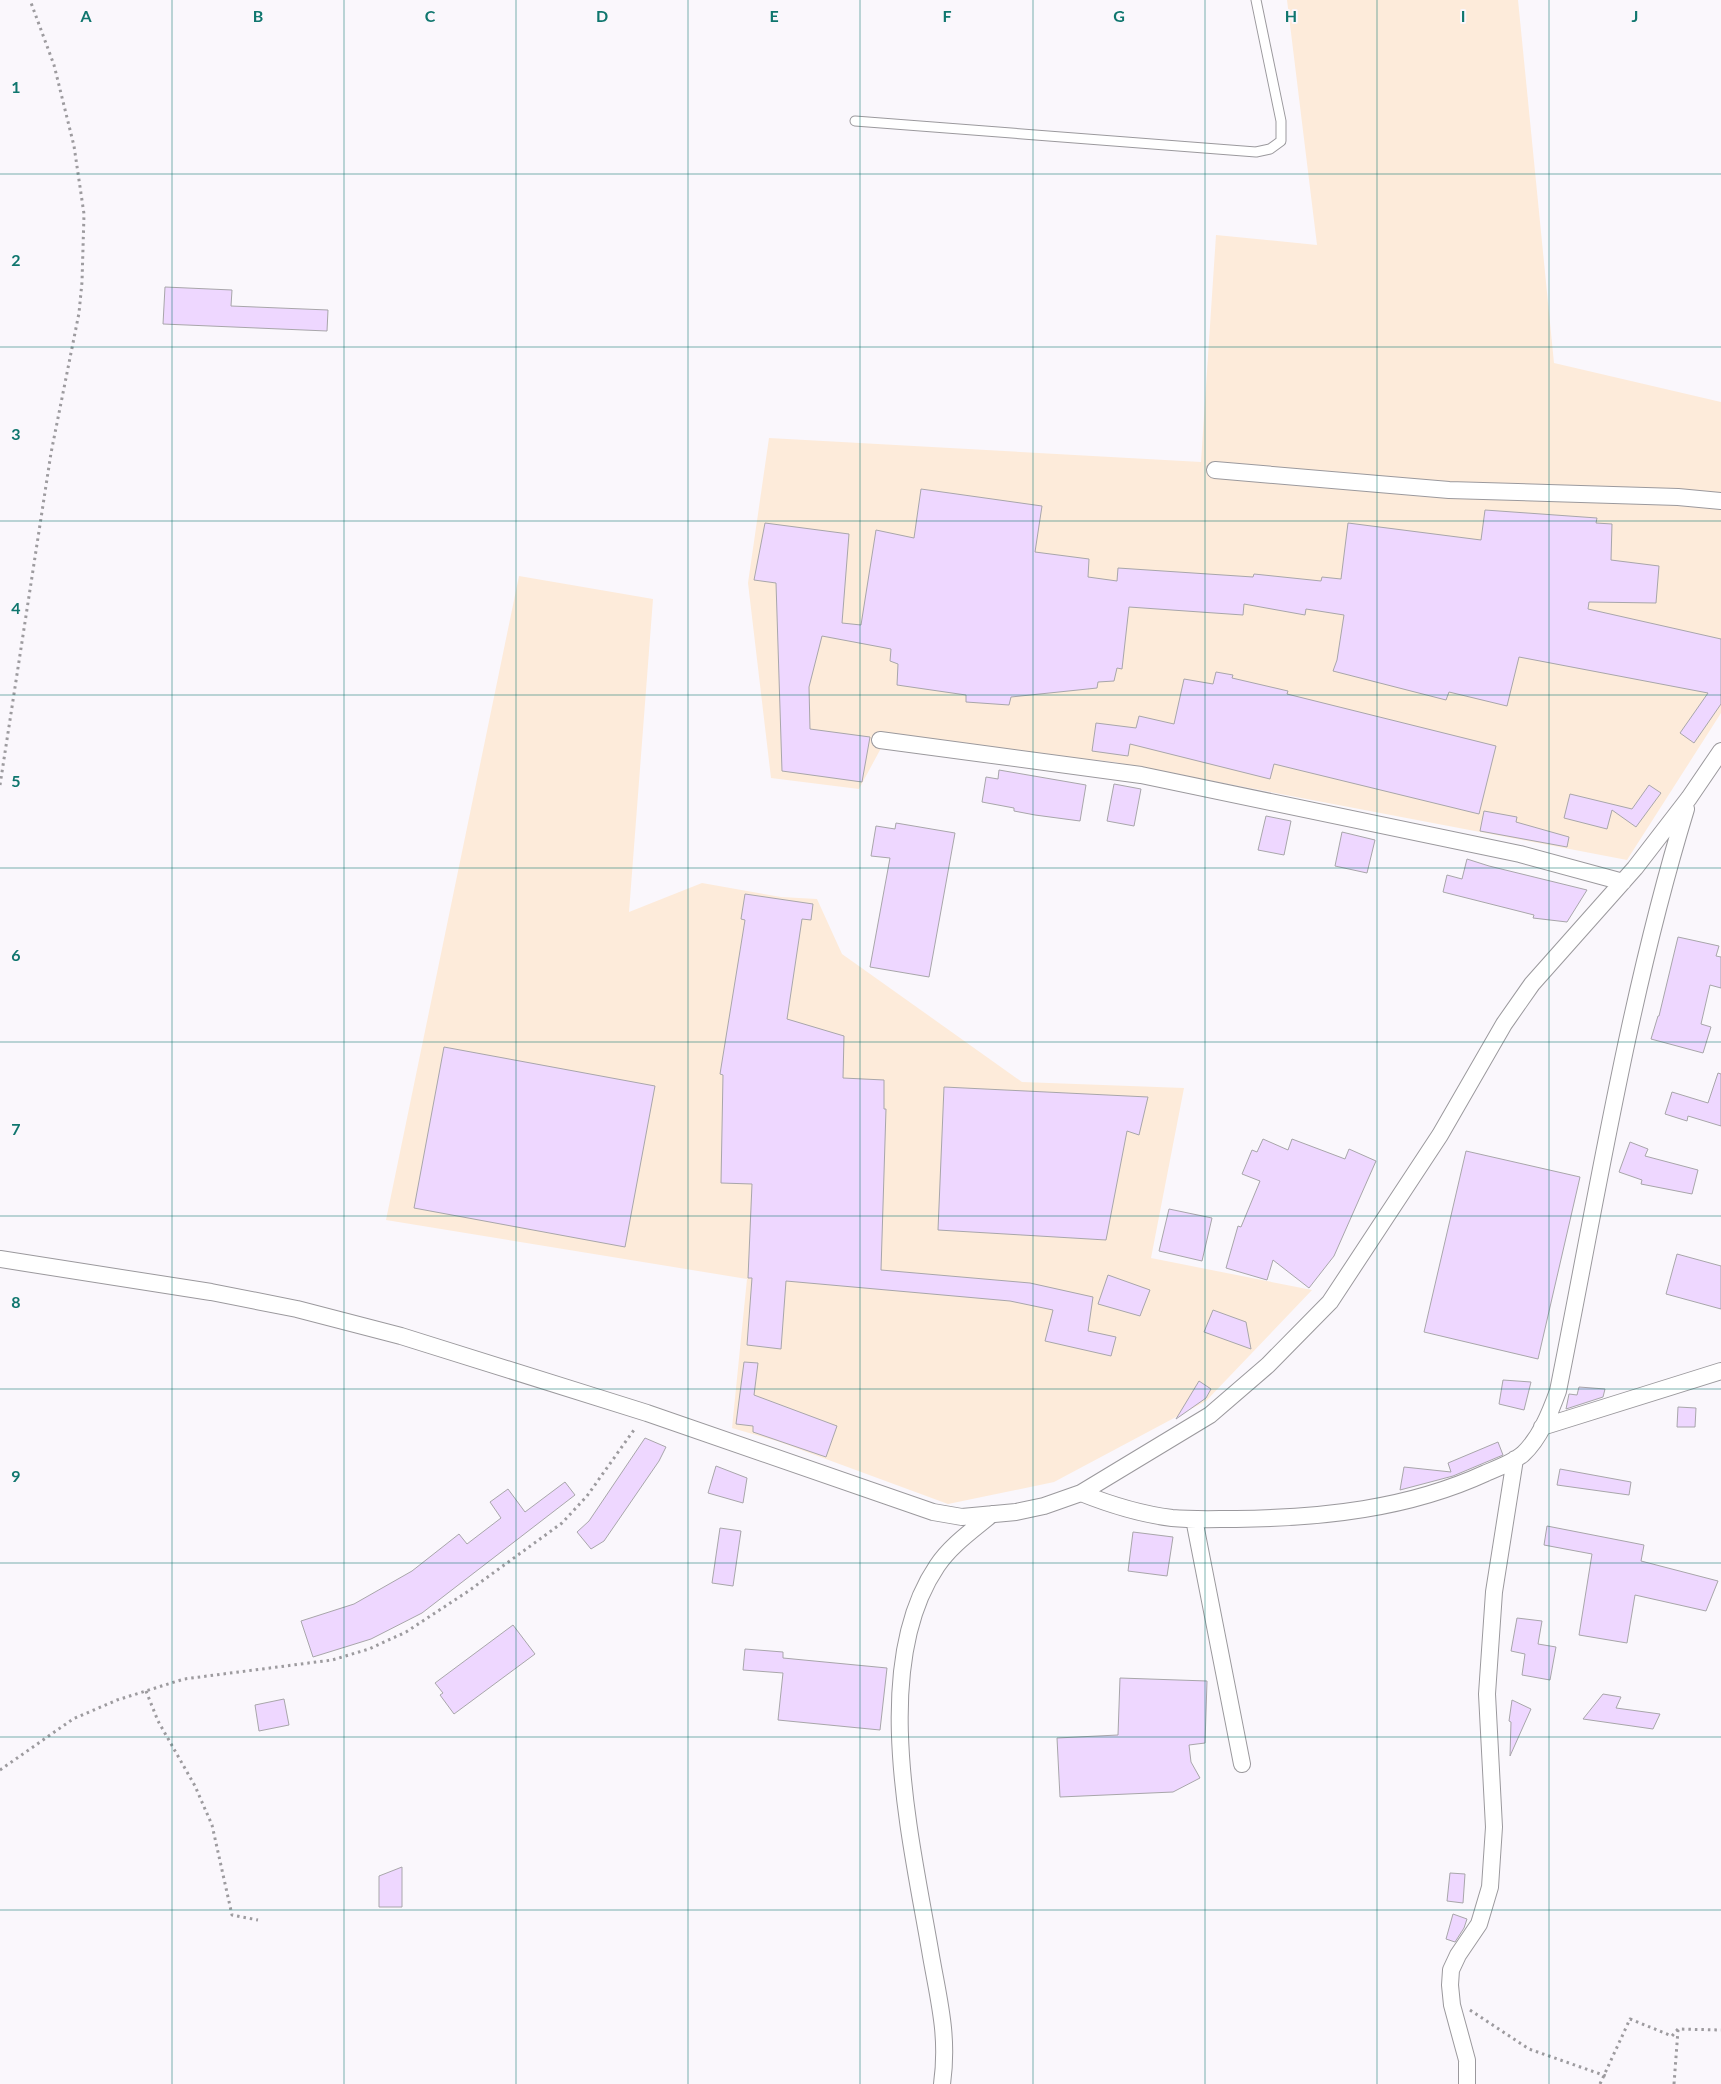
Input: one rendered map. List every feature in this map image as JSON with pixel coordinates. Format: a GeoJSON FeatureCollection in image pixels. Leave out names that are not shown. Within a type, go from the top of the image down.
{"type":"FeatureCollection","features":[{"type":"Feature","properties":{"kind":"street"},"geometry":{"type":"LineString","coordinates":[[1215,470],[1449,490],[1678,497],[1721,501]]}},
{"type":"Feature","properties":{"kind":"street"},"geometry":{"type":"LineString","coordinates":[[880,740],[1140,775],[1520,854],[1623,882]]}},
{"type":"Feature","properties":{"kind":"street"},"geometry":{"type":"LineString","coordinates":[[0,1259],[211,1292],[297,1309],[411,1339],[646,1412],[933,1512],[962,1517],[1044,1506],[1081,1492],[1210,1415],[1268,1365],[1330,1302],[1440,1135],[1510,1016],[1532,984],[1623,882],[1689,798],[1721,751]]}},
{"type":"Feature","properties":{"kind":"street"},"geometry":{"type":"LineString","coordinates":[[1081,1492],[1142,1513],[1194,1519],[1310,1517],[1394,1504],[1472,1480],[1515,1459],[1528,1448],[1542,1427],[1558,1391],[1623,1059],[1665,878],[1689,798]]}},
{"type":"Feature","properties":{"kind":"street"},"geometry":{"type":"LineString","coordinates":[[1542,1427],[1721,1371]]}},
{"type":"Feature","properties":{"kind":"street"},"geometry":{"type":"LineString","coordinates":[[1468,2084],[1467,2060],[1450,1997],[1451,1970],[1458,1955],[1479,1924],[1490,1887],[1494,1826],[1486,1694],[1494,1592],[1515,1459]]}},
{"type":"Feature","properties":{"kind":"street"},"geometry":{"type":"LineString","coordinates":[[942,2084],[946,2049],[943,2011],[914,1856],[898,1736],[900,1702],[913,1617],[927,1584],[937,1566],[950,1550],[992,1514]]}},
{"type":"Feature","properties":{"kind":"street"},"geometry":{"type":"LineString","coordinates":[[1194,1519],[1242,1764]]}},
{"type":"Feature","properties":{"kind":"lane"},"geometry":{"type":"LineString","coordinates":[[855,121],[1256,152],[1270,149],[1281,141],[1281,121],[1256,0]]}},
{"type":"Feature","properties":{"kind":"path"},"geometry":{"type":"LineString","coordinates":[[0,785],[49,462],[79,313],[82,282],[84,214],[74,146],[54,65],[30,0]]}},
{"type":"Feature","properties":{"kind":"path"},"geometry":{"type":"LineString","coordinates":[[0,1770],[73,1720],[117,1700],[207,1675],[270,1669],[332,1660],[369,1649],[406,1632],[467,1592],[562,1523],[587,1496],[646,1412]]}},
{"type":"Feature","properties":{"kind":"path"},"geometry":{"type":"LineString","coordinates":[[146,1691],[158,1721],[195,1786],[212,1825],[232,1915],[258,1920]]}},
{"type":"Feature","properties":{"kind":"path"},"geometry":{"type":"LineString","coordinates":[[1450,1997],[1530,2049],[1606,2076]]}},
{"type":"Feature","properties":{"kind":"path"},"geometry":{"type":"LineString","coordinates":[[1600,2084],[1606,2076],[1630,2019],[1672,2036],[1678,2030],[1721,2030]]}},
{"type":"Feature","properties":{"kind":"path"},"geometry":{"type":"LineString","coordinates":[[1674,2084],[1678,2030]]}},
{"type":"Feature","properties":{"kind":"shaded area"},"geometry":{"type":"Polygon","coordinates":[[[1287,0],[1518,0],[1554,363],[1721,402],[1721,713],[1627,860],[1113,762],[887,737],[859,789],[771,778],[748,583],[769,438],[1201,462],[1216,235],[1317,245],[1287,0]]]}},
{"type":"Feature","properties":{"kind":"shaded area"},"geometry":{"type":"Polygon","coordinates":[[[519,576],[653,599],[629,912],[702,883],[781,897],[817,899],[842,954],[1022,1082],[1184,1088],[1151,1258],[1312,1290],[1206,1401],[1054,1482],[948,1504],[777,1441],[732,1428],[747,1279],[386,1220],[519,576]]]}},
{"type":"Feature","properties":{"kind":"building"},"geometry":{"type":"Polygon","coordinates":[[[165,287],[232,290],[231,306],[328,310],[327,331],[163,324],[165,287]]]}},
{"type":"Feature","properties":{"kind":"building"},"geometry":{"type":"Polygon","coordinates":[[[921,489],[1042,506],[1035,552],[1089,559],[1088,577],[1117,581],[1118,568],[1253,577],[1254,574],[1321,581],[1322,577],[1341,579],[1348,523],[1481,540],[1485,510],[1597,518],[1596,523],[1612,524],[1611,560],[1659,566],[1656,603],[1589,602],[1588,609],[1721,639],[1721,704],[1694,743],[1680,733],[1708,693],[1519,657],[1507,706],[1449,692],[1446,700],[1333,671],[1337,660],[1344,615],[1306,609],[1305,615],[1244,604],[1243,615],[1129,607],[1122,669],[1117,668],[1114,681],[1098,682],[1097,688],[1011,697],[1009,705],[966,702],[966,695],[897,685],[898,664],[890,661],[891,649],[822,636],[809,687],[810,729],[870,737],[862,782],[782,771],[776,583],[754,580],[765,523],[849,534],[842,623],[861,625],[876,530],[914,538],[921,489]]]}},
{"type":"Feature","properties":{"kind":"building"},"geometry":{"type":"Polygon","coordinates":[[[1216,672],[1233,675],[1232,678],[1288,691],[1287,694],[1496,746],[1479,814],[1274,764],[1270,779],[1130,744],[1128,756],[1092,751],[1096,723],[1136,728],[1139,716],[1174,724],[1184,679],[1213,684],[1216,672]]]}},
{"type":"Feature","properties":{"kind":"building"},"geometry":{"type":"Polygon","coordinates":[[[999,770],[1086,785],[1080,821],[1014,811],[1014,808],[982,802],[986,777],[998,779],[999,770]]]}},
{"type":"Feature","properties":{"kind":"building"},"geometry":{"type":"Polygon","coordinates":[[[1114,784],[1141,789],[1134,826],[1107,821],[1114,784]]]}},
{"type":"Feature","properties":{"kind":"building"},"geometry":{"type":"Polygon","coordinates":[[[1649,785],[1661,793],[1636,827],[1612,810],[1607,829],[1564,818],[1570,794],[1632,809],[1649,785]]]}},
{"type":"Feature","properties":{"kind":"building"},"geometry":{"type":"Polygon","coordinates":[[[1484,811],[1517,817],[1516,822],[1569,837],[1567,847],[1480,831],[1484,811]]]}},
{"type":"Feature","properties":{"kind":"building"},"geometry":{"type":"Polygon","coordinates":[[[1266,816],[1291,821],[1284,855],[1258,850],[1266,816]]]}},
{"type":"Feature","properties":{"kind":"building"},"geometry":{"type":"Polygon","coordinates":[[[896,823],[955,833],[929,977],[870,967],[890,858],[871,856],[876,826],[895,829],[896,823]]]}},
{"type":"Feature","properties":{"kind":"building"},"geometry":{"type":"Polygon","coordinates":[[[1342,832],[1375,840],[1367,873],[1335,866],[1342,832]]]}},
{"type":"Feature","properties":{"kind":"building"},"geometry":{"type":"Polygon","coordinates":[[[1467,859],[1587,890],[1567,922],[1533,918],[1534,915],[1443,892],[1447,875],[1462,879],[1467,859]]]}},
{"type":"Feature","properties":{"kind":"building"},"geometry":{"type":"Polygon","coordinates":[[[745,894],[813,904],[811,920],[802,919],[787,1019],[844,1036],[843,1078],[884,1080],[884,1109],[886,1109],[881,1270],[1030,1283],[1093,1297],[1088,1331],[1116,1337],[1111,1356],[1045,1341],[1053,1310],[1010,1301],[786,1281],[781,1349],[747,1345],[752,1278],[748,1278],[752,1184],[721,1183],[723,1075],[720,1074],[745,920],[741,919],[745,894]]]}},
{"type":"Feature","properties":{"kind":"building"},"geometry":{"type":"Polygon","coordinates":[[[1678,937],[1719,946],[1716,956],[1721,957],[1721,988],[1710,985],[1701,1024],[1711,1027],[1703,1053],[1651,1039],[1659,1016],[1678,937]]]}},
{"type":"Feature","properties":{"kind":"building"},"geometry":{"type":"Polygon","coordinates":[[[444,1047],[655,1086],[625,1247],[414,1208],[444,1047]]]}},
{"type":"Feature","properties":{"kind":"building"},"geometry":{"type":"Polygon","coordinates":[[[1718,1073],[1721,1074],[1721,1126],[1688,1116],[1687,1121],[1665,1114],[1672,1092],[1708,1103],[1718,1073]]]}},
{"type":"Feature","properties":{"kind":"building"},"geometry":{"type":"Polygon","coordinates":[[[944,1087],[1148,1097],[1139,1135],[1127,1131],[1106,1240],[938,1230],[944,1087]]]}},
{"type":"Feature","properties":{"kind":"building"},"geometry":{"type":"Polygon","coordinates":[[[1263,1139],[1288,1150],[1292,1139],[1345,1159],[1349,1149],[1376,1161],[1334,1256],[1309,1288],[1273,1260],[1267,1280],[1226,1268],[1238,1226],[1241,1227],[1260,1181],[1242,1174],[1252,1150],[1257,1152],[1263,1139]]]}},
{"type":"Feature","properties":{"kind":"building"},"geometry":{"type":"Polygon","coordinates":[[[1630,1142],[1648,1149],[1645,1156],[1698,1170],[1692,1194],[1641,1184],[1642,1180],[1619,1172],[1630,1142]]]}},
{"type":"Feature","properties":{"kind":"building"},"geometry":{"type":"Polygon","coordinates":[[[1466,1151],[1580,1177],[1538,1359],[1424,1332],[1466,1151]]]}},
{"type":"Feature","properties":{"kind":"building"},"geometry":{"type":"Polygon","coordinates":[[[1169,1209],[1212,1218],[1202,1261],[1159,1251],[1169,1209]]]}},
{"type":"Feature","properties":{"kind":"building"},"geometry":{"type":"Polygon","coordinates":[[[1677,1254],[1721,1266],[1721,1309],[1666,1294],[1677,1254]]]}},
{"type":"Feature","properties":{"kind":"building"},"geometry":{"type":"Polygon","coordinates":[[[1108,1275],[1150,1290],[1140,1316],[1098,1304],[1108,1275]]]}},
{"type":"Feature","properties":{"kind":"building"},"geometry":{"type":"Polygon","coordinates":[[[1213,1310],[1246,1322],[1251,1349],[1204,1332],[1213,1310]]]}},
{"type":"Feature","properties":{"kind":"building"},"geometry":{"type":"Polygon","coordinates":[[[744,1362],[758,1363],[754,1395],[837,1426],[826,1457],[753,1432],[753,1426],[736,1424],[744,1362]]]}},
{"type":"Feature","properties":{"kind":"building"},"geometry":{"type":"Polygon","coordinates":[[[1503,1380],[1531,1382],[1524,1410],[1499,1404],[1503,1380]]]}},
{"type":"Feature","properties":{"kind":"building"},"geometry":{"type":"Polygon","coordinates":[[[1199,1381],[1211,1389],[1206,1398],[1176,1419],[1199,1381]]]}},
{"type":"Feature","properties":{"kind":"building"},"geometry":{"type":"Polygon","coordinates":[[[1579,1387],[1605,1389],[1603,1397],[1566,1409],[1569,1394],[1577,1395],[1579,1387]]]}},
{"type":"Feature","properties":{"kind":"building"},"geometry":{"type":"Polygon","coordinates":[[[1678,1407],[1696,1408],[1695,1427],[1677,1427],[1678,1407]]]}},
{"type":"Feature","properties":{"kind":"building"},"geometry":{"type":"Polygon","coordinates":[[[645,1438],[666,1447],[659,1461],[604,1541],[591,1549],[577,1532],[589,1521],[645,1438]]]}},
{"type":"Feature","properties":{"kind":"building"},"geometry":{"type":"Polygon","coordinates":[[[1498,1442],[1503,1455],[1453,1476],[1400,1490],[1404,1467],[1451,1472],[1448,1463],[1498,1442]]]}},
{"type":"Feature","properties":{"kind":"building"},"geometry":{"type":"Polygon","coordinates":[[[716,1466],[747,1478],[743,1503],[708,1493],[716,1466]]]}},
{"type":"Feature","properties":{"kind":"building"},"geometry":{"type":"Polygon","coordinates":[[[1560,1469],[1631,1482],[1629,1495],[1557,1485],[1560,1469]]]}},
{"type":"Feature","properties":{"kind":"building"},"geometry":{"type":"Polygon","coordinates":[[[565,1482],[575,1495],[422,1613],[371,1639],[313,1657],[301,1621],[354,1604],[412,1571],[459,1534],[467,1544],[501,1518],[490,1502],[508,1489],[525,1512],[565,1482]]]}},
{"type":"Feature","properties":{"kind":"building"},"geometry":{"type":"Polygon","coordinates":[[[1547,1526],[1644,1545],[1641,1561],[1718,1581],[1706,1611],[1635,1595],[1627,1643],[1579,1635],[1592,1554],[1544,1545],[1547,1526]]]}},
{"type":"Feature","properties":{"kind":"building"},"geometry":{"type":"Polygon","coordinates":[[[720,1528],[741,1531],[733,1586],[712,1583],[720,1528]]]}},
{"type":"Feature","properties":{"kind":"building"},"geometry":{"type":"Polygon","coordinates":[[[1133,1532],[1173,1537],[1167,1576],[1128,1571],[1133,1532]]]}},
{"type":"Feature","properties":{"kind":"building"},"geometry":{"type":"Polygon","coordinates":[[[1517,1618],[1542,1621],[1538,1644],[1556,1647],[1550,1680],[1522,1675],[1525,1654],[1511,1651],[1517,1618]]]}},
{"type":"Feature","properties":{"kind":"building"},"geometry":{"type":"Polygon","coordinates":[[[513,1625],[535,1654],[454,1714],[440,1695],[443,1693],[435,1683],[513,1625]]]}},
{"type":"Feature","properties":{"kind":"building"},"geometry":{"type":"Polygon","coordinates":[[[745,1649],[783,1652],[783,1658],[887,1668],[880,1730],[778,1720],[783,1673],[743,1670],[745,1649]]]}},
{"type":"Feature","properties":{"kind":"building"},"geometry":{"type":"Polygon","coordinates":[[[1120,1678],[1207,1681],[1205,1743],[1189,1745],[1191,1762],[1200,1778],[1173,1792],[1060,1797],[1057,1738],[1118,1735],[1120,1678]]]}},
{"type":"Feature","properties":{"kind":"building"},"geometry":{"type":"Polygon","coordinates":[[[1603,1694],[1621,1697],[1616,1708],[1660,1714],[1653,1729],[1583,1719],[1603,1694]]]}},
{"type":"Feature","properties":{"kind":"building"},"geometry":{"type":"Polygon","coordinates":[[[284,1699],[289,1725],[259,1731],[255,1705],[284,1699]]]}},
{"type":"Feature","properties":{"kind":"building"},"geometry":{"type":"Polygon","coordinates":[[[1512,1700],[1531,1709],[1510,1756],[1511,1722],[1509,1721],[1512,1700]]]}},
{"type":"Feature","properties":{"kind":"building"},"geometry":{"type":"Polygon","coordinates":[[[402,1867],[402,1907],[379,1907],[379,1876],[402,1867]]]}},
{"type":"Feature","properties":{"kind":"building"},"geometry":{"type":"Polygon","coordinates":[[[1450,1873],[1465,1874],[1463,1903],[1447,1901],[1450,1873]]]}},
{"type":"Feature","properties":{"kind":"building"},"geometry":{"type":"Polygon","coordinates":[[[1453,1914],[1467,1919],[1464,1928],[1455,1942],[1446,1939],[1453,1914]]]}}]}
